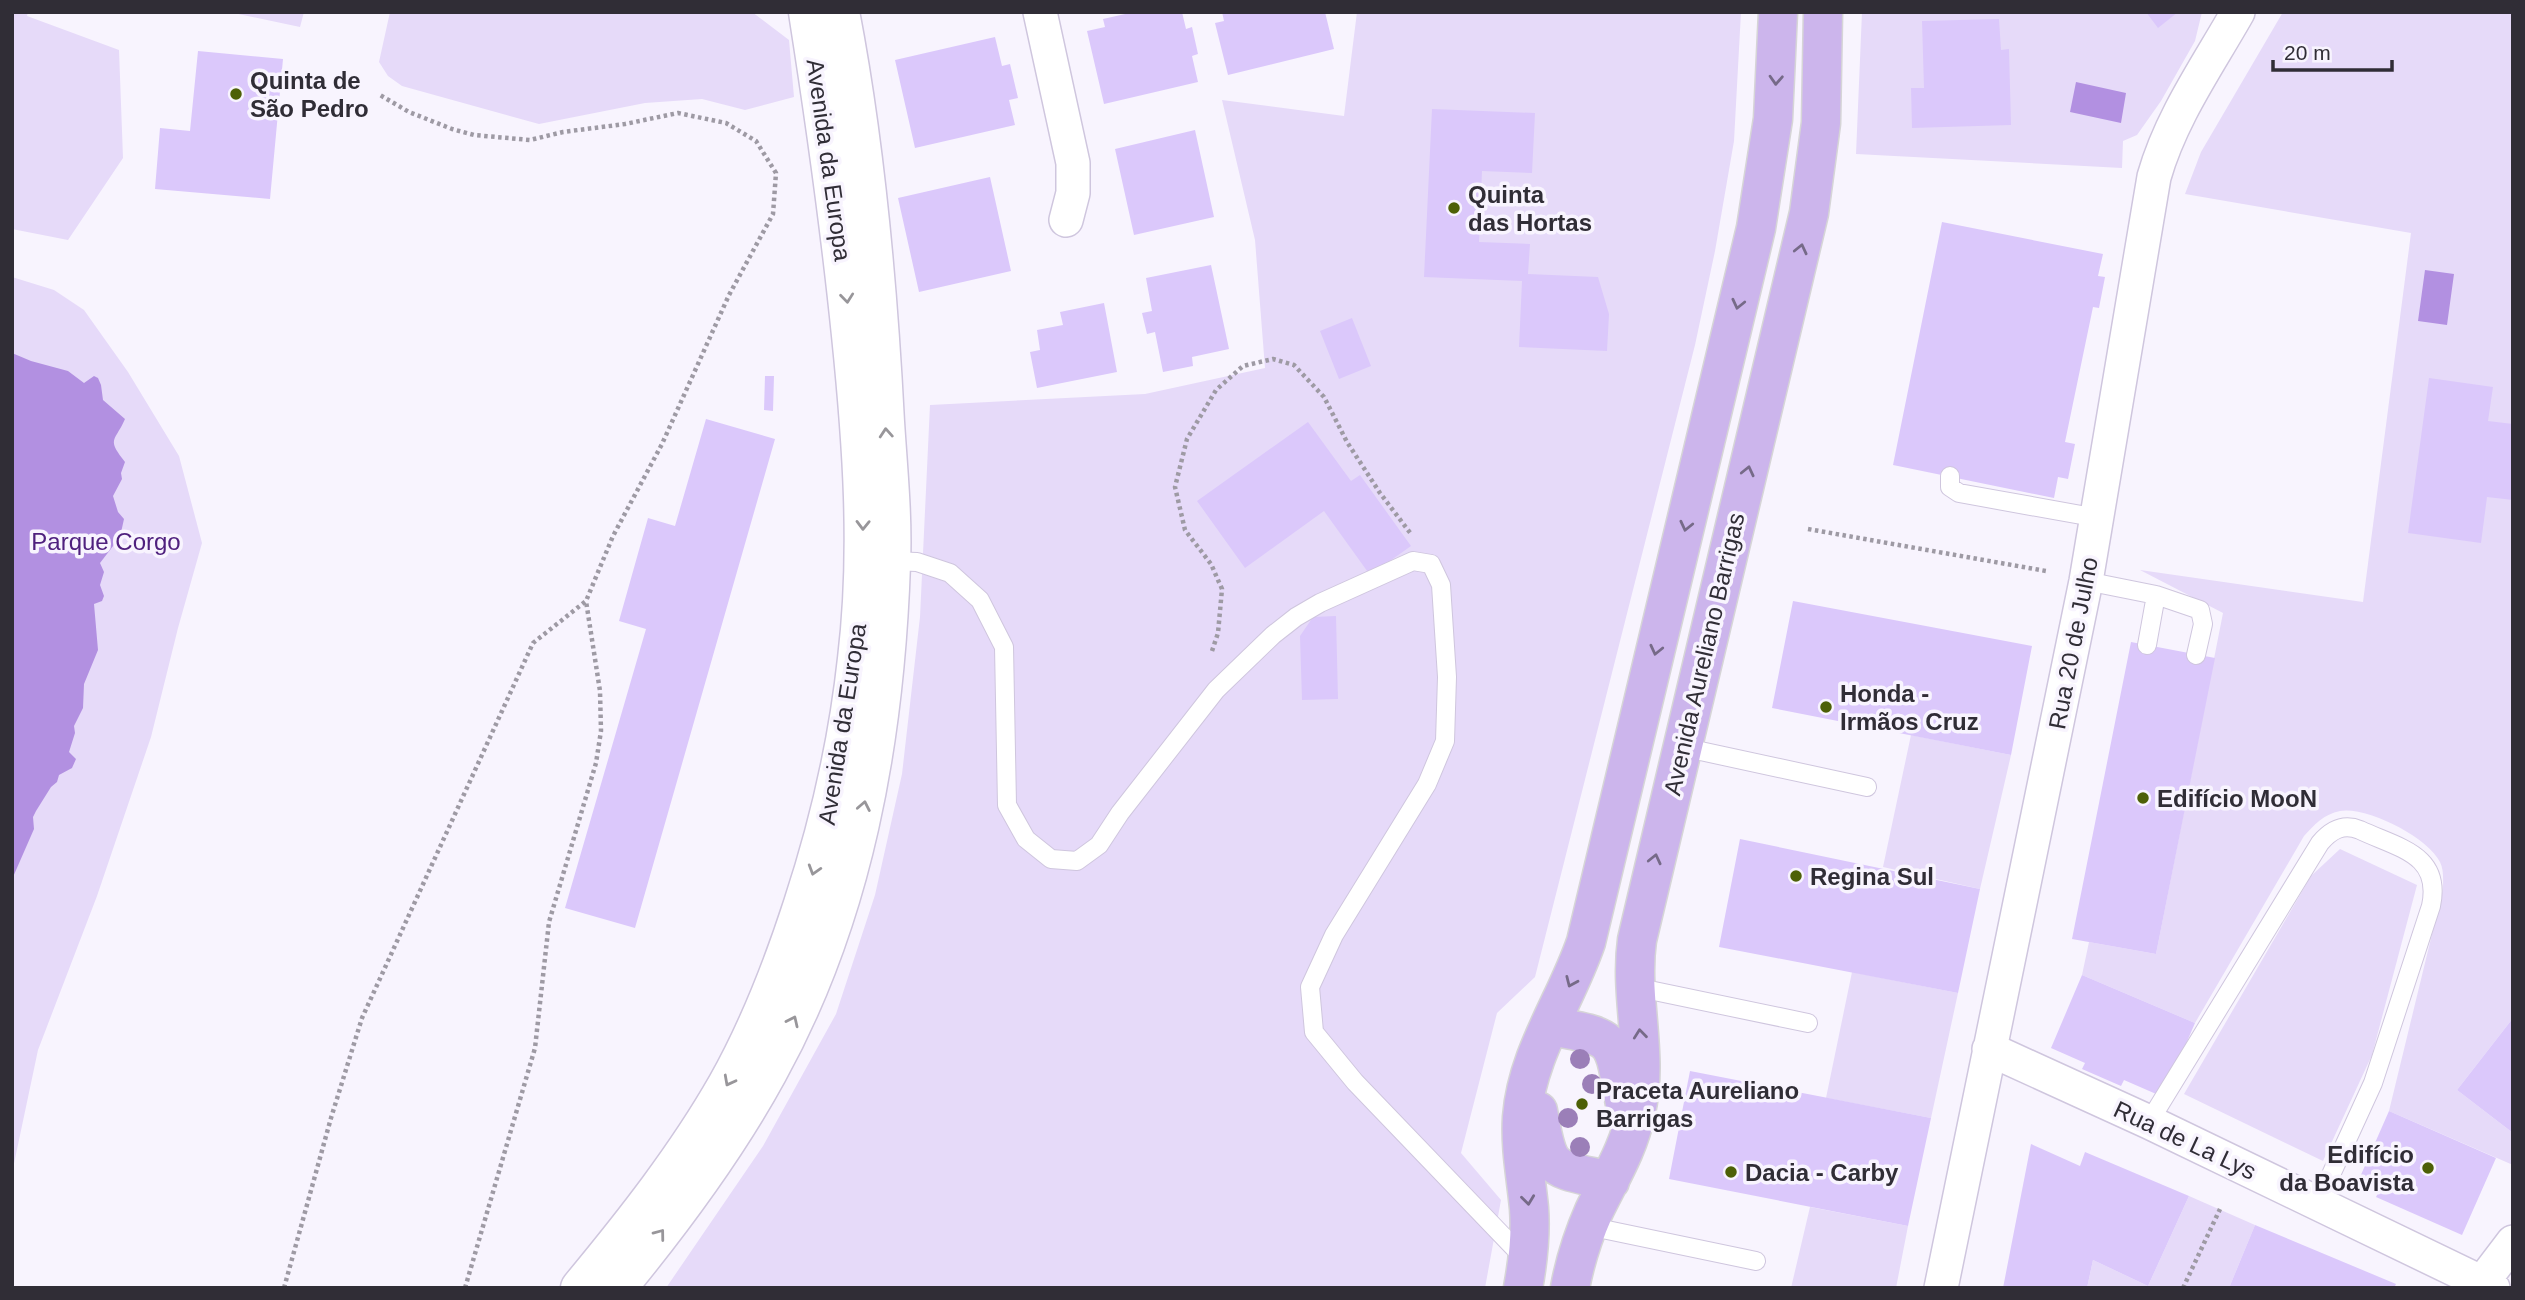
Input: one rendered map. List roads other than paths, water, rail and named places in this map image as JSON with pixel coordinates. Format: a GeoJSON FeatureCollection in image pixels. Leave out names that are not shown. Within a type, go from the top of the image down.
{"type":"FeatureCollection","features":[{"type":"Feature","properties":{"kind":"main road","name":"Avenida da Europa"},"geometry":{"type":"LineString","coordinates":[[580,1288],[655,1193],[696,1133],[727,1085],[758,1022],[785,957],[828,824],[843,749],[857,659],[864,499],[856,385],[839,220],[808,12]]}},
{"type":"Feature","properties":{"kind":"main road","name":"Avenida da Europa"},"geometry":{"type":"LineString","coordinates":[[617,1288],[690,1194],[747,1109],[794,1021],[828,940],[844,890],[871,770],[882,687],[891,561],[882,343],[874,252],[848,52],[840,12]]}},
{"type":"Feature","properties":{"kind":"main road","name":"Avenida Aureliano Barrigas"},"geometry":{"type":"LineString","coordinates":[[1525,1275],[1529,1209],[1522,1131],[1527,1086],[1586,942],[1756,228],[1773,119],[1778,12]]}},
{"type":"Feature","properties":{"kind":"main road","name":"Avenida Aureliano Barrigas"},"geometry":{"type":"LineString","coordinates":[[1570,1288],[1588,1226],[1631,1133],[1639,1102],[1641,1071],[1635,987],[1636,940],[1814,186],[1822,96],[1823,12]]}},
{"type":"Feature","properties":{"kind":"main road"},"geometry":{"type":"LineString","coordinates":[[1550,1026],[1595,1034],[1610,1044],[1617,1060],[1631,1133]]}},
{"type":"Feature","properties":{"kind":"main road"},"geometry":{"type":"LineString","coordinates":[[1531,1071],[1549,1159],[1563,1170],[1610,1181]]}},
{"type":"Feature","properties":{"kind":"street"},"geometry":{"type":"LineString","coordinates":[[1040,12],[1073,163],[1073,192],[1066,220]]}},
{"type":"Feature","properties":{"kind":"street","name":"Rua 20 de Julho"},"geometry":{"type":"LineString","coordinates":[[1941,1288],[2086,581],[2154,177],[2176,120],[2238,12]]}},
{"type":"Feature","properties":{"kind":"street","name":"Rua de La Lys"},"geometry":{"type":"LineString","coordinates":[[1989,1049],[2149,1122],[2485,1286]]}},
{"type":"Feature","properties":{"kind":"street"},"geometry":{"type":"LineString","coordinates":[[2485,1286],[2513,1242]]}},
{"type":"Feature","properties":{"kind":"lane"},"geometry":{"type":"LineString","coordinates":[[1950,476],[1950,487],[1959,493],[2098,518]]}},
{"type":"Feature","properties":{"kind":"lane"},"geometry":{"type":"LineString","coordinates":[[891,561],[917,562],[950,573],[980,600],[1004,647],[1007,805],[1026,839],[1051,859],[1077,861],[1099,845],[1216,690],[1273,635],[1320,603],[1413,561],[1431,564],[1441,585],[1447,677],[1445,741],[1427,784],[1334,935],[1310,987],[1314,1032],[1525,1275]]}},
{"type":"Feature","properties":{"kind":"lane"},"geometry":{"type":"LineString","coordinates":[[2086,581],[2156,595],[2200,610],[2204,619],[2196,655]]}},
{"type":"Feature","properties":{"kind":"lane"},"geometry":{"type":"LineString","coordinates":[[2147,645],[2156,595]]}},
{"type":"Feature","properties":{"kind":"lane"},"geometry":{"type":"LineString","coordinates":[[1682,747],[1867,787]]}},
{"type":"Feature","properties":{"kind":"lane"},"geometry":{"type":"LineString","coordinates":[[2149,1122],[2325,836],[2339,828],[2353,827],[2360,830],[2425,864],[2432,876],[2434,891],[2373,1083],[2318,1203]]}},
{"type":"Feature","properties":{"kind":"lane"},"geometry":{"type":"LineString","coordinates":[[1635,987],[1808,1023]]}},
{"type":"Feature","properties":{"kind":"lane"},"geometry":{"type":"LineString","coordinates":[[1588,1226],[1756,1261]]}},
{"type":"Feature","properties":{"kind":"place","name":"Quinta de São Pedro"},"geometry":{"type":"Point","coordinates":[236,94]}},
{"type":"Feature","properties":{"kind":"place","name":"Quinta das Hortas"},"geometry":{"type":"Point","coordinates":[1454,208]}},
{"type":"Feature","properties":{"kind":"place","name":"Honda - Irmãos Cruz"},"geometry":{"type":"Point","coordinates":[1826,707]}},
{"type":"Feature","properties":{"kind":"place","name":"Edifício MooN"},"geometry":{"type":"Point","coordinates":[2143,798]}},
{"type":"Feature","properties":{"kind":"place","name":"Regina Sul"},"geometry":{"type":"Point","coordinates":[1796,876]}},
{"type":"Feature","properties":{"kind":"place","name":"Praceta Aureliano Barrigas"},"geometry":{"type":"Point","coordinates":[1582,1104]}},
{"type":"Feature","properties":{"kind":"place","name":"Edifício da Boavista"},"geometry":{"type":"Point","coordinates":[2428,1168]}},
{"type":"Feature","properties":{"kind":"place","name":"Dacia - Carby"},"geometry":{"type":"Point","coordinates":[1731,1172]}},
{"type":"Feature","properties":{"kind":"park label","name":"Parque Corgo"},"geometry":{"type":"Point","coordinates":[106,541]}}]}
